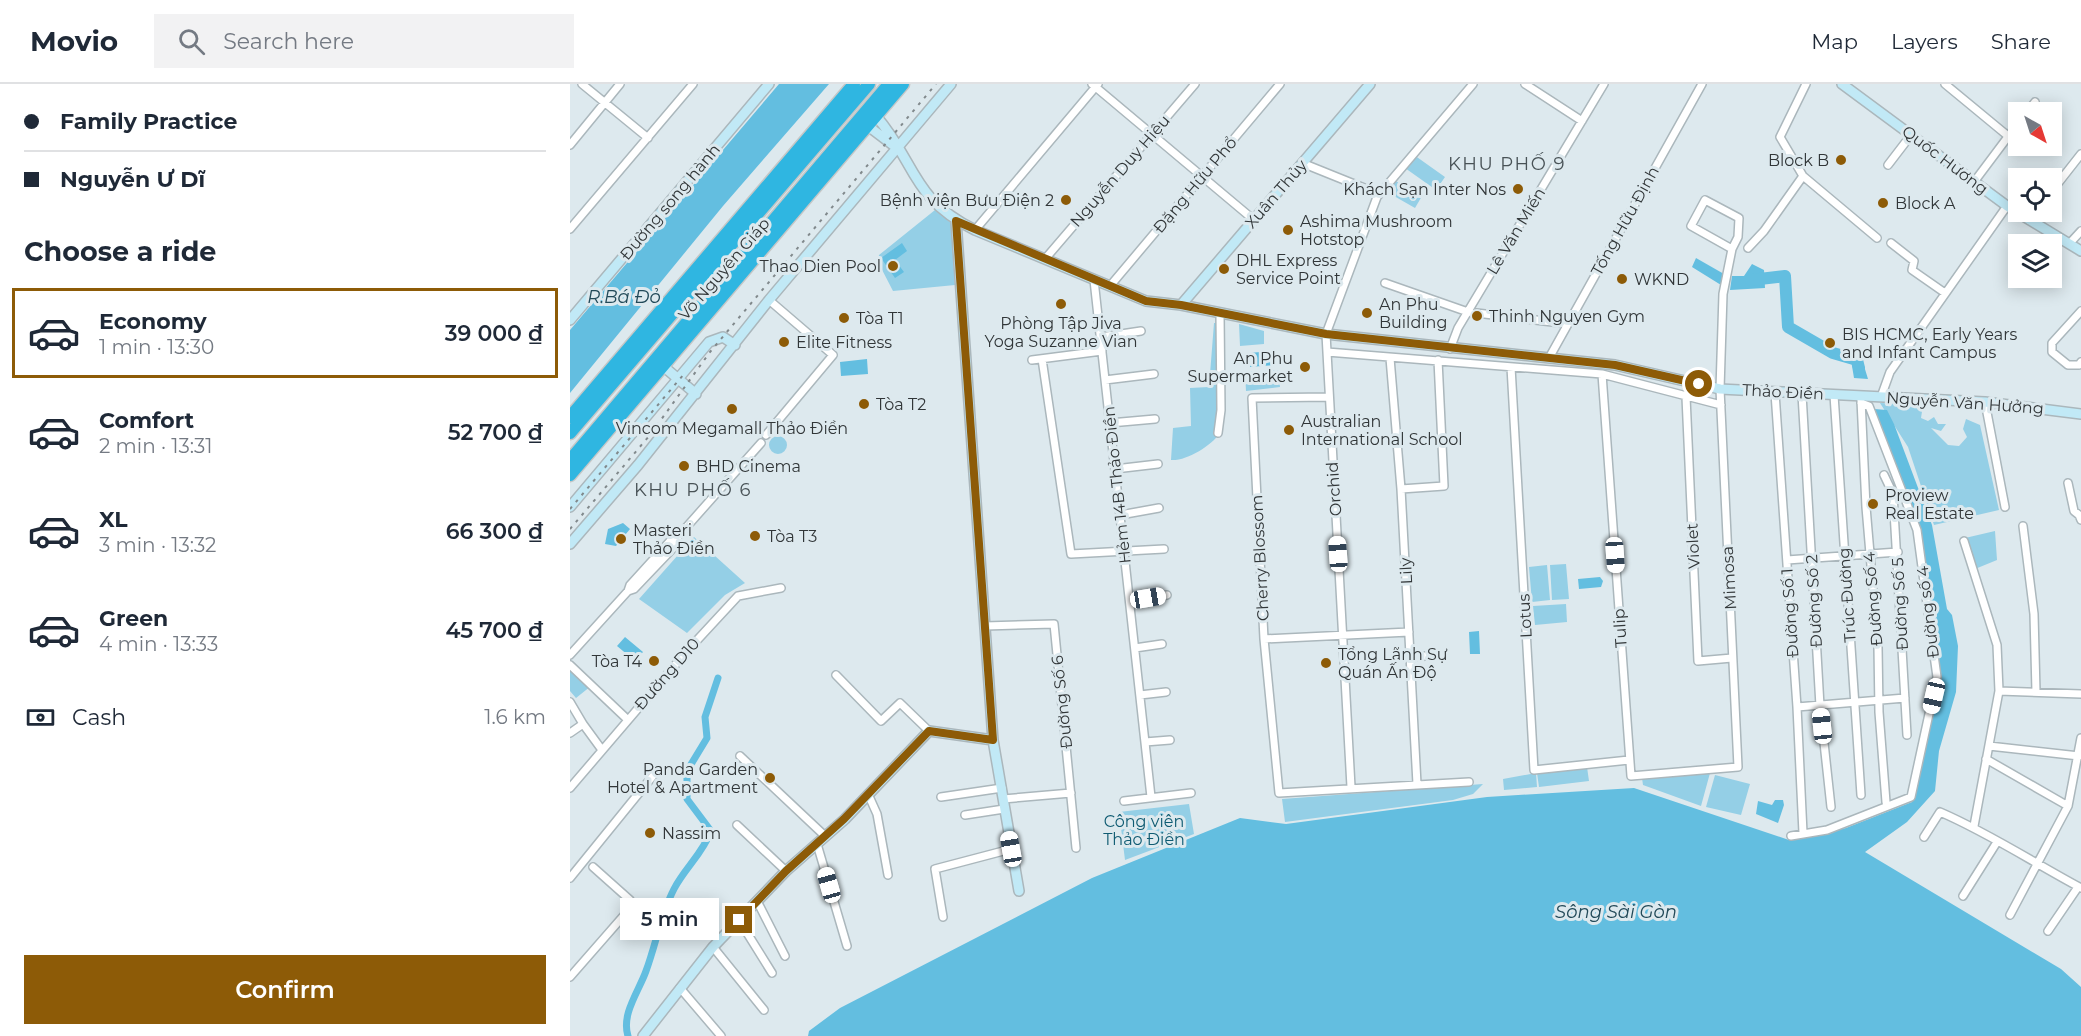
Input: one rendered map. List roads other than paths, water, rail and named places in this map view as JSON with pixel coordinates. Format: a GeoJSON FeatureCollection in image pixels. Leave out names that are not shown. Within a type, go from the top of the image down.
{"type":"FeatureCollection","features":[{"type":"Feature","properties":{"kind":"highway","name":"Võ Nguyên Giáp"},"geometry":{"type":"LineString","coordinates":[[570,417],[854,84]]}},
{"type":"Feature","properties":{"kind":"highway","name":"Võ Nguyên Giáp"},"geometry":{"type":"LineString","coordinates":[[570,433],[869,84]]}},
{"type":"Feature","properties":{"kind":"highway","name":"Võ Nguyên Giáp"},"geometry":{"type":"LineString","coordinates":[[570,460],[889,84]]}},
{"type":"Feature","properties":{"kind":"highway","name":"Võ Nguyên Giáp"},"geometry":{"type":"LineString","coordinates":[[570,475],[903,84]]}},
{"type":"Feature","properties":{"kind":"main road","name":"Đường song hành"},"geometry":{"type":"LineString","coordinates":[[570,320],[769,84]]}},
{"type":"Feature","properties":{"kind":"main road"},"geometry":{"type":"LineString","coordinates":[[570,544],[696,394],[769,300],[951,84]]}},
{"type":"Feature","properties":{"kind":"main road","name":"Xuân Thủy"},"geometry":{"type":"LineString","coordinates":[[1181,305],[1370,84]]}},
{"type":"Feature","properties":{"kind":"main road","name":"Quốc Hương"},"geometry":{"type":"LineString","coordinates":[[1842,84],[2007,206]]}},
{"type":"Feature","properties":{"kind":"main road","name":"Thảo Điền"},"geometry":{"type":"LineString","coordinates":[[872,121],[897,148],[926,195],[956,221],[1146,301],[1181,305],[1326,334],[1615,365],[1720,389],[1862,398]]}},
{"type":"Feature","properties":{"kind":"main road"},"geometry":{"type":"LineString","coordinates":[[956,221],[993,740],[1019,891]]}},
{"type":"Feature","properties":{"kind":"main road","name":"Quốc Hương"},"geometry":{"type":"LineString","coordinates":[[2032,222],[2081,251]]}},
{"type":"Feature","properties":{"kind":"main road"},"geometry":{"type":"LineString","coordinates":[[570,507],[711,339],[723,337],[735,345]]}},
{"type":"Feature","properties":{"kind":"main road"},"geometry":{"type":"LineString","coordinates":[[663,366],[696,394]]}},
{"type":"Feature","properties":{"kind":"main road","name":"Nguyễn Văn Hưởng"},"geometry":{"type":"LineString","coordinates":[[1862,398],[1985,402],[2081,414]]}},
{"type":"Feature","properties":{"kind":"main road","name":"Nguyễn Văn Hưởng"},"geometry":{"type":"LineString","coordinates":[[2065,411],[2081,408]]}},
{"type":"Feature","properties":{"kind":"main road"},"geometry":{"type":"LineString","coordinates":[[643,1036],[713,947],[786,871],[817,844],[929,731],[993,740]]}},
{"type":"Feature","properties":{"kind":"street"},"geometry":{"type":"LineString","coordinates":[[582,84],[648,138]]}},
{"type":"Feature","properties":{"kind":"street"},"geometry":{"type":"LineString","coordinates":[[570,145],[620,84]]}},
{"type":"Feature","properties":{"kind":"street"},"geometry":{"type":"LineString","coordinates":[[570,229],[693,84]]}},
{"type":"Feature","properties":{"kind":"street","name":"Nguyễn Duy Hiệu"},"geometry":{"type":"LineString","coordinates":[[1045,259],[1195,84]]}},
{"type":"Feature","properties":{"kind":"street","name":"Đặng Hữu Phổ"},"geometry":{"type":"LineString","coordinates":[[1110,286],[1281,84]]}},
{"type":"Feature","properties":{"kind":"street"},"geometry":{"type":"LineString","coordinates":[[1326,334],[1379,194],[1473,84]]}},
{"type":"Feature","properties":{"kind":"street","name":"Lê Văn Miến"},"geometry":{"type":"LineString","coordinates":[[1450,349],[1468,312],[1604,84]]}},
{"type":"Feature","properties":{"kind":"street","name":"Tống Hữu Định"},"geometry":{"type":"LineString","coordinates":[[1549,358],[1702,84]]}},
{"type":"Feature","properties":{"kind":"street"},"geometry":{"type":"LineString","coordinates":[[1806,84],[1780,137],[1803,176],[1877,238]]}},
{"type":"Feature","properties":{"kind":"street"},"geometry":{"type":"LineString","coordinates":[[1944,84],[2008,136],[1974,182]]}},
{"type":"Feature","properties":{"kind":"street"},"geometry":{"type":"LineString","coordinates":[[975,230],[1095,85],[1254,220]]}},
{"type":"Feature","properties":{"kind":"street"},"geometry":{"type":"LineString","coordinates":[[1529,85],[1582,121]]}},
{"type":"Feature","properties":{"kind":"street"},"geometry":{"type":"LineString","coordinates":[[1888,165],[1911,135]]}},
{"type":"Feature","properties":{"kind":"street"},"geometry":{"type":"LineString","coordinates":[[2062,178],[2081,154]]}},
{"type":"Feature","properties":{"kind":"street"},"geometry":{"type":"LineString","coordinates":[[1302,163],[1379,194]]}},
{"type":"Feature","properties":{"kind":"street"},"geometry":{"type":"LineString","coordinates":[[1748,248],[1764,231],[1803,176]]}},
{"type":"Feature","properties":{"kind":"street","name":"Mimosa"},"geometry":{"type":"LineString","coordinates":[[1629,760],[1631,776],[1738,767],[1720,389],[1723,294],[1732,249],[1738,237],[1739,218],[1705,200],[1691,226],[1732,249]]}},
{"type":"Feature","properties":{"kind":"street"},"geometry":{"type":"LineString","coordinates":[[1881,397],[1890,372],[2007,206]]}},
{"type":"Feature","properties":{"kind":"street"},"geometry":{"type":"LineString","coordinates":[[2069,244],[2081,231]]}},
{"type":"Feature","properties":{"kind":"street"},"geometry":{"type":"LineString","coordinates":[[1891,243],[1914,261],[1912,270],[1945,292]]}},
{"type":"Feature","properties":{"kind":"street","name":"Hẻm 14B Thảo Điền"},"geometry":{"type":"LineString","coordinates":[[1094,280],[1151,797]]}},
{"type":"Feature","properties":{"kind":"street"},"geometry":{"type":"LineString","coordinates":[[1385,283],[1468,312],[1561,323]]}},
{"type":"Feature","properties":{"kind":"street"},"geometry":{"type":"LineString","coordinates":[[766,435],[833,355],[769,300]]}},
{"type":"Feature","properties":{"kind":"street"},"geometry":{"type":"LineString","coordinates":[[2080,363],[2068,365],[2052,352],[2052,343],[2081,311]]}},
{"type":"Feature","properties":{"kind":"street"},"geometry":{"type":"LineString","coordinates":[[1218,433],[1221,410],[1220,314]]}},
{"type":"Feature","properties":{"kind":"street"},"geometry":{"type":"LineString","coordinates":[[1101,337],[1141,331]]}},
{"type":"Feature","properties":{"kind":"street","name":"Orchid"},"geometry":{"type":"LineString","coordinates":[[1326,334],[1351,788]]}},
{"type":"Feature","properties":{"kind":"street"},"geometry":{"type":"LineString","coordinates":[[1032,360],[1102,351]]}},
{"type":"Feature","properties":{"kind":"street"},"geometry":{"type":"LineString","coordinates":[[1327,352],[1602,374],[1721,405]]}},
{"type":"Feature","properties":{"kind":"street","name":"Lily"},"geometry":{"type":"LineString","coordinates":[[1390,358],[1401,489],[1418,784]]}},
{"type":"Feature","properties":{"kind":"street"},"geometry":{"type":"LineString","coordinates":[[1042,359],[1071,554],[1164,549]]}},
{"type":"Feature","properties":{"kind":"street"},"geometry":{"type":"LineString","coordinates":[[1401,489],[1444,486],[1438,360]]}},
{"type":"Feature","properties":{"kind":"street","name":"Lotus"},"geometry":{"type":"LineString","coordinates":[[1511,367],[1534,770],[1629,760]]}},
{"type":"Feature","properties":{"kind":"street"},"geometry":{"type":"LineString","coordinates":[[1105,380],[1154,374]]}},
{"type":"Feature","properties":{"kind":"street","name":"Tulip"},"geometry":{"type":"LineString","coordinates":[[1602,374],[1629,760]]}},
{"type":"Feature","properties":{"kind":"street","name":"Đường Số 1"},"geometry":{"type":"LineString","coordinates":[[1775,393],[1797,707],[1803,833]]}},
{"type":"Feature","properties":{"kind":"street","name":"Đường Số 2"},"geometry":{"type":"LineString","coordinates":[[1802,394],[1820,706],[1831,807]]}},
{"type":"Feature","properties":{"kind":"street","name":"Trúc Đường"},"geometry":{"type":"LineString","coordinates":[[1834,395],[1861,795]]}},
{"type":"Feature","properties":{"kind":"street","name":"Cherry Blossom"},"geometry":{"type":"LineString","coordinates":[[1328,397],[1252,398],[1264,639],[1279,793],[1351,788]]}},
{"type":"Feature","properties":{"kind":"street","name":"Violet"},"geometry":{"type":"LineString","coordinates":[[1686,397],[1698,661],[1732,658]]}},
{"type":"Feature","properties":{"kind":"street","name":"Đường số 4"},"geometry":{"type":"LineString","coordinates":[[1862,398],[1869,406],[1917,530],[1937,677],[1911,797],[1886,806]]}},
{"type":"Feature","properties":{"kind":"street","name":"Đường Số 4"},"geometry":{"type":"LineString","coordinates":[[1862,398],[1869,554],[1878,647],[1886,806]]}},
{"type":"Feature","properties":{"kind":"street"},"geometry":{"type":"LineString","coordinates":[[1985,402],[2005,507]]}},
{"type":"Feature","properties":{"kind":"street"},"geometry":{"type":"LineString","coordinates":[[1110,423],[1155,418]]}},
{"type":"Feature","properties":{"kind":"street"},"geometry":{"type":"LineString","coordinates":[[570,655],[628,591],[634,590],[675,546],[675,540],[761,443]]}},
{"type":"Feature","properties":{"kind":"street"},"geometry":{"type":"LineString","coordinates":[[1115,469],[1158,464]]}},
{"type":"Feature","properties":{"kind":"street","name":"Đường Số 5"},"geometry":{"type":"LineString","coordinates":[[1884,475],[1893,494],[1907,735]]}},
{"type":"Feature","properties":{"kind":"street"},"geometry":{"type":"LineString","coordinates":[[2068,483],[2074,512],[2079,514],[2081,520]]}},
{"type":"Feature","properties":{"kind":"street"},"geometry":{"type":"LineString","coordinates":[[1120,515],[1159,508]]}},
{"type":"Feature","properties":{"kind":"street"},"geometry":{"type":"LineString","coordinates":[[2023,526],[2034,614],[2036,692]]}},
{"type":"Feature","properties":{"kind":"street"},"geometry":{"type":"LineString","coordinates":[[1964,541],[1996,645],[1999,692],[1974,826]]}},
{"type":"Feature","properties":{"kind":"street"},"geometry":{"type":"LineString","coordinates":[[1786,560],[1898,552]]}},
{"type":"Feature","properties":{"kind":"street","name":"Đường D10"},"geometry":{"type":"LineString","coordinates":[[570,788],[738,596],[782,588]]}},
{"type":"Feature","properties":{"kind":"street"},"geometry":{"type":"LineString","coordinates":[[1130,600],[1167,595]]}},
{"type":"Feature","properties":{"kind":"street","name":"Đường Số 6"},"geometry":{"type":"LineString","coordinates":[[985,626],[1054,624],[1076,848]]}},
{"type":"Feature","properties":{"kind":"street"},"geometry":{"type":"LineString","coordinates":[[1264,639],[1409,632]]}},
{"type":"Feature","properties":{"kind":"street"},"geometry":{"type":"LineString","coordinates":[[1135,648],[1162,644]]}},
{"type":"Feature","properties":{"kind":"street"},"geometry":{"type":"LineString","coordinates":[[1410,657],[1441,655]]}},
{"type":"Feature","properties":{"kind":"street"},"geometry":{"type":"LineString","coordinates":[[570,665],[628,720]]}},
{"type":"Feature","properties":{"kind":"street"},"geometry":{"type":"LineString","coordinates":[[836,675],[881,721],[900,703],[929,731]]}},
{"type":"Feature","properties":{"kind":"street"},"geometry":{"type":"LineString","coordinates":[[1140,695],[1166,692]]}},
{"type":"Feature","properties":{"kind":"street"},"geometry":{"type":"LineString","coordinates":[[1999,692],[2081,693]]}},
{"type":"Feature","properties":{"kind":"street"},"geometry":{"type":"LineString","coordinates":[[1797,707],[1905,698]]}},
{"type":"Feature","properties":{"kind":"street"},"geometry":{"type":"LineString","coordinates":[[570,702],[602,750]]}},
{"type":"Feature","properties":{"kind":"street"},"geometry":{"type":"LineString","coordinates":[[570,733],[583,724]]}},
{"type":"Feature","properties":{"kind":"street"},"geometry":{"type":"LineString","coordinates":[[2010,915],[2068,806],[2081,738]]}},
{"type":"Feature","properties":{"kind":"street"},"geometry":{"type":"LineString","coordinates":[[1145,742],[1170,740]]}},
{"type":"Feature","properties":{"kind":"street"},"geometry":{"type":"LineString","coordinates":[[1989,746],[2079,756]]}},
{"type":"Feature","properties":{"kind":"street"},"geometry":{"type":"LineString","coordinates":[[740,756],[825,836]]}},
{"type":"Feature","properties":{"kind":"street"},"geometry":{"type":"LineString","coordinates":[[1986,759],[2068,806]]}},
{"type":"Feature","properties":{"kind":"street"},"geometry":{"type":"LineString","coordinates":[[570,878],[656,772]]}},
{"type":"Feature","properties":{"kind":"street"},"geometry":{"type":"LineString","coordinates":[[1351,788],[1469,782]]}},
{"type":"Feature","properties":{"kind":"street"},"geometry":{"type":"LineString","coordinates":[[941,798],[1071,792]]}},
{"type":"Feature","properties":{"kind":"street"},"geometry":{"type":"LineString","coordinates":[[1124,801],[1191,793]]}},
{"type":"Feature","properties":{"kind":"street"},"geometry":{"type":"LineString","coordinates":[[868,794],[877,814],[888,875]]}},
{"type":"Feature","properties":{"kind":"street"},"geometry":{"type":"LineString","coordinates":[[1791,836],[1827,830],[1886,806]]}},
{"type":"Feature","properties":{"kind":"street"},"geometry":{"type":"LineString","coordinates":[[965,815],[1004,809]]}},
{"type":"Feature","properties":{"kind":"street"},"geometry":{"type":"LineString","coordinates":[[1924,837],[1940,812],[1974,826],[2036,865],[2079,887],[2048,932]]}},
{"type":"Feature","properties":{"kind":"street"},"geometry":{"type":"LineString","coordinates":[[737,825],[786,871]]}},
{"type":"Feature","properties":{"kind":"street"},"geometry":{"type":"LineString","coordinates":[[1963,896],[1997,842]]}},
{"type":"Feature","properties":{"kind":"street"},"geometry":{"type":"LineString","coordinates":[[817,844],[847,946]]}},
{"type":"Feature","properties":{"kind":"street"},"geometry":{"type":"LineString","coordinates":[[943,917],[935,869],[1011,849]]}},
{"type":"Feature","properties":{"kind":"street"},"geometry":{"type":"LineString","coordinates":[[570,976],[633,905],[593,867]]}},
{"type":"Feature","properties":{"kind":"street"},"geometry":{"type":"LineString","coordinates":[[757,901],[785,956]]}},
{"type":"Feature","properties":{"kind":"street"},"geometry":{"type":"LineString","coordinates":[[739,920],[772,973]]}},
{"type":"Feature","properties":{"kind":"street"},"geometry":{"type":"LineString","coordinates":[[713,947],[764,1010]]}},
{"type":"Feature","properties":{"kind":"street"},"geometry":{"type":"LineString","coordinates":[[680,988],[722,1036]]}},
{"type":"Feature","properties":{"kind":"water","name":"R.Bá Đỏ"},"geometry":{"type":"Polygon","coordinates":[[[779,84],[829,84],[723,206],[570,393],[570,330],[779,84]]]}},
{"type":"Feature","properties":{"kind":"water","name":"Thao Dien Pool"},"geometry":{"type":"Polygon","coordinates":[[[902,243],[907,251],[895,260],[904,272],[895,278],[881,258],[902,243]]]}},
{"type":"Feature","properties":{"kind":"water"},"geometry":{"type":"Polygon","coordinates":[[[1696,258],[1724,274],[1721,285],[1692,267],[1696,258]]]}},
{"type":"Feature","properties":{"kind":"water"},"geometry":{"type":"Polygon","coordinates":[[[1752,264],[1764,270],[1765,288],[1730,290],[1732,276],[1744,276],[1752,264]]]}},
{"type":"Feature","properties":{"kind":"water"},"geometry":{"type":"Polygon","coordinates":[[[1273,351],[1274,365],[1250,367],[1249,353],[1273,351]]]}},
{"type":"Feature","properties":{"kind":"water"},"geometry":{"type":"Polygon","coordinates":[[[1850,354],[1861,356],[1868,379],[1854,378],[1850,354]]]}},
{"type":"Feature","properties":{"kind":"water"},"geometry":{"type":"Polygon","coordinates":[[[867,359],[868,374],[841,376],[840,362],[867,359]]]}},
{"type":"Feature","properties":{"kind":"water","name":"Sông Sài Gòn"},"geometry":{"type":"Polygon","coordinates":[[[1874,409],[1887,410],[1894,424],[1932,525],[1947,609],[1952,615],[1958,646],[1956,692],[1939,751],[1935,791],[1907,822],[1865,852],[2061,969],[2081,987],[2081,1036],[808,1036],[809,1031],[840,1008],[1092,878],[1240,818],[1286,824],[1487,797],[1634,788],[1789,840],[1846,828],[1912,802],[1940,676],[1921,532],[1874,409]]]}},
{"type":"Feature","properties":{"kind":"water"},"geometry":{"type":"Polygon","coordinates":[[[623,523],[630,529],[616,546],[605,544],[608,529],[623,523]]]}},
{"type":"Feature","properties":{"kind":"water"},"geometry":{"type":"Polygon","coordinates":[[[1600,577],[1603,581],[1601,587],[1579,589],[1578,579],[1600,577]]]}},
{"type":"Feature","properties":{"kind":"water"},"geometry":{"type":"Polygon","coordinates":[[[1479,631],[1480,654],[1470,654],[1469,632],[1479,631]]]}},
{"type":"Feature","properties":{"kind":"water"},"geometry":{"type":"Polygon","coordinates":[[[625,637],[643,652],[635,661],[617,646],[625,637]]]}},
{"type":"Feature","properties":{"kind":"water"},"geometry":{"type":"Polygon","coordinates":[[[1775,800],[1783,800],[1784,805],[1778,823],[1756,814],[1758,801],[1772,805],[1775,800]]]}},
{"type":"Feature","properties":{"kind":"waterway"},"geometry":{"type":"LineString","coordinates":[[1751,280],[1785,276],[1788,327],[1833,353],[1857,360],[1859,368]]}},
{"type":"Feature","properties":{"kind":"waterway"},"geometry":{"type":"LineString","coordinates":[[628,1036],[626,1028],[629,1011],[646,971],[669,899],[678,881],[711,831],[687,799],[687,771],[707,738],[705,717],[718,678]]}},
{"type":"Feature","properties":{"kind":"railway"},"geometry":{"type":"LineString","coordinates":[[570,529],[650,435],[710,352],[936,84]]}},
{"type":"Feature","properties":{"kind":"railway"},"geometry":{"type":"LineString","coordinates":[[570,509],[684,374]]}},
{"type":"Feature","properties":{"kind":"place","name":"Block B"},"geometry":{"type":"Point","coordinates":[1841,160]}},
{"type":"Feature","properties":{"kind":"place","name":"Khách Sạn Inter Nos"},"geometry":{"type":"Point","coordinates":[1518,189]}},
{"type":"Feature","properties":{"kind":"place","name":"Bệnh viện Bưu Điện 2"},"geometry":{"type":"Point","coordinates":[1066,200]}},
{"type":"Feature","properties":{"kind":"place","name":"Block A"},"geometry":{"type":"Point","coordinates":[1883,203]}},
{"type":"Feature","properties":{"kind":"place","name":"Ashima Mushroom Hotstop"},"geometry":{"type":"Point","coordinates":[1288,230]}},
{"type":"Feature","properties":{"kind":"place","name":"Thao Dien Pool"},"geometry":{"type":"Point","coordinates":[893,266]}},
{"type":"Feature","properties":{"kind":"place","name":"DHL Express Service Point"},"geometry":{"type":"Point","coordinates":[1224,269]}},
{"type":"Feature","properties":{"kind":"place","name":"WKND"},"geometry":{"type":"Point","coordinates":[1622,279]}},
{"type":"Feature","properties":{"kind":"place","name":"Phòng Tập Jiva Yoga Suzanne Vian"},"geometry":{"type":"Point","coordinates":[1061,304]}},
{"type":"Feature","properties":{"kind":"place","name":"An Phu Building"},"geometry":{"type":"Point","coordinates":[1367,313]}},
{"type":"Feature","properties":{"kind":"place","name":"Thinh Nguyen Gym"},"geometry":{"type":"Point","coordinates":[1477,316]}},
{"type":"Feature","properties":{"kind":"place","name":"Tòa T1"},"geometry":{"type":"Point","coordinates":[844,318]}},
{"type":"Feature","properties":{"kind":"place","name":"Elite Fitness"},"geometry":{"type":"Point","coordinates":[784,342]}},
{"type":"Feature","properties":{"kind":"place","name":"BIS HCMC, Early Years and Infant Campus"},"geometry":{"type":"Point","coordinates":[1830,343]}},
{"type":"Feature","properties":{"kind":"place","name":"An Phu Supermarket"},"geometry":{"type":"Point","coordinates":[1305,367]}},
{"type":"Feature","properties":{"kind":"place","name":"Tòa T2"},"geometry":{"type":"Point","coordinates":[864,404]}},
{"type":"Feature","properties":{"kind":"place","name":"Vincom Megamall Thảo Điền"},"geometry":{"type":"Point","coordinates":[732,409]}},
{"type":"Feature","properties":{"kind":"place","name":"Australian International School"},"geometry":{"type":"Point","coordinates":[1289,430]}},
{"type":"Feature","properties":{"kind":"place","name":"BHD Cinema"},"geometry":{"type":"Point","coordinates":[684,466]}},
{"type":"Feature","properties":{"kind":"place","name":"Proview Real Estate"},"geometry":{"type":"Point","coordinates":[1873,504]}},
{"type":"Feature","properties":{"kind":"place","name":"Tòa T3"},"geometry":{"type":"Point","coordinates":[755,536]}},
{"type":"Feature","properties":{"kind":"place","name":"Masteri Thảo Điền"},"geometry":{"type":"Point","coordinates":[621,539]}},
{"type":"Feature","properties":{"kind":"place","name":"Tòa T4"},"geometry":{"type":"Point","coordinates":[654,661]}},
{"type":"Feature","properties":{"kind":"place","name":"Tổng Lãnh Sự Quán Ấn Độ"},"geometry":{"type":"Point","coordinates":[1326,663]}},
{"type":"Feature","properties":{"kind":"place","name":"Panda Garden Hotel & Apartment"},"geometry":{"type":"Point","coordinates":[770,778]}},
{"type":"Feature","properties":{"kind":"place","name":"Nassim"},"geometry":{"type":"Point","coordinates":[650,833]}},
{"type":"Feature","properties":{"kind":"district","name":"KHU PHỐ 9"},"geometry":{"type":"Point","coordinates":[1507,164]}},
{"type":"Feature","properties":{"kind":"district","name":"KHU PHỐ 6"},"geometry":{"type":"Point","coordinates":[693,490]}},
{"type":"Feature","properties":{"kind":"park label","name":"Công viên Thảo Điền"},"geometry":{"type":"Point","coordinates":[1144,830]}}]}
